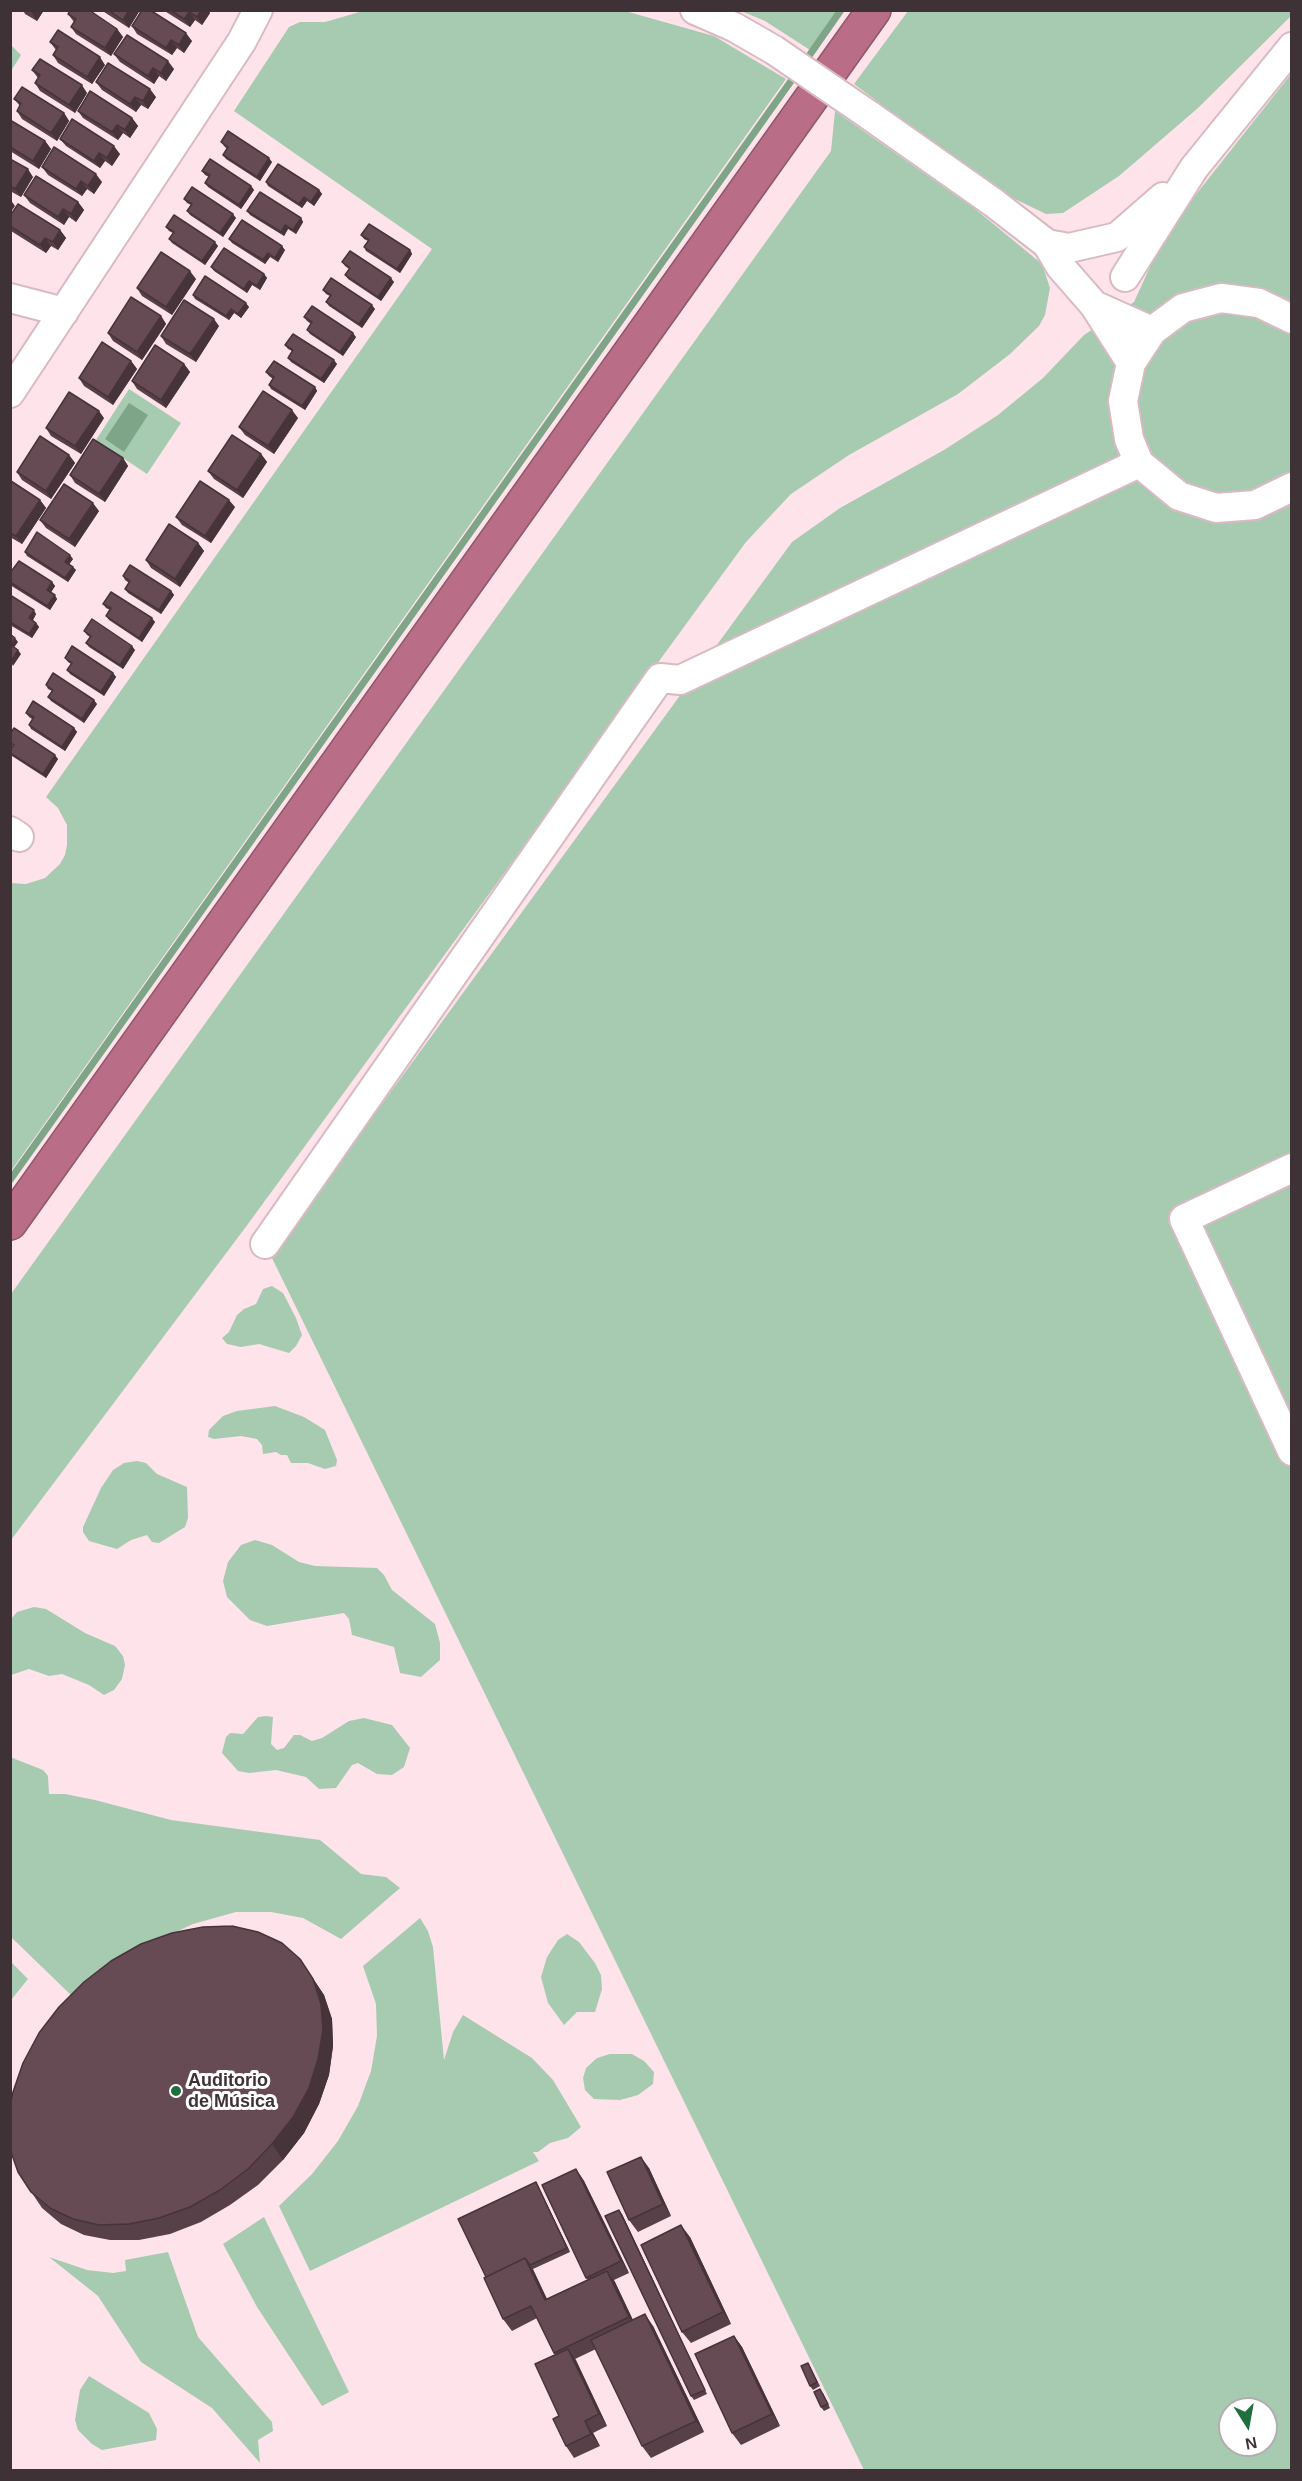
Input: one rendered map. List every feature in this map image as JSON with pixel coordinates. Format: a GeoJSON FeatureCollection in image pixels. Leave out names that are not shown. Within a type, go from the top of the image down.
{"type":"FeatureCollection","features":[{"type":"Feature","properties":{"kind":"highway"},"geometry":{"type":"LineString","coordinates":[[10,1223],[874,10]]}},
{"type":"Feature","properties":{"kind":"street"},"geometry":{"type":"LineString","coordinates":[[10,393],[242,41],[258,10]]}},
{"type":"Feature","properties":{"kind":"street"},"geometry":{"type":"LineString","coordinates":[[242,41],[280,10]]}},
{"type":"Feature","properties":{"kind":"street"},"geometry":{"type":"LineString","coordinates":[[695,10],[734,27],[774,50],[994,203],[1047,244],[1060,266],[1094,305],[1131,363]]}},
{"type":"Feature","properties":{"kind":"street"},"geometry":{"type":"LineString","coordinates":[[1092,243],[1123,259],[1125,277],[1194,168],[1292,47]]}},
{"type":"Feature","properties":{"kind":"street"},"geometry":{"type":"LineString","coordinates":[[1047,244],[1069,248],[1117,237],[1194,168]]}},
{"type":"Feature","properties":{"kind":"street"},"geometry":{"type":"LineString","coordinates":[[10,298],[64,312]]}},
{"type":"Feature","properties":{"kind":"street"},"geometry":{"type":"LineString","coordinates":[[1292,319],[1260,303],[1221,298],[1184,308],[1152,331],[1131,363],[1123,401],[1129,439],[1139,463],[1179,496],[1216,507],[1255,505],[1292,487]]}},
{"type":"Feature","properties":{"kind":"street"},"geometry":{"type":"LineString","coordinates":[[1094,305],[1152,331]]}},
{"type":"Feature","properties":{"kind":"street"},"geometry":{"type":"LineString","coordinates":[[265,1244],[660,678],[680,681],[1139,463]]}},
{"type":"Feature","properties":{"kind":"street"},"geometry":{"type":"LineString","coordinates":[[1292,1168],[1184,1220],[1292,1451]]}},
{"type":"Feature","properties":{"kind":"shaded area"},"geometry":{"type":"Polygon","coordinates":[[[363,11],[625,11],[714,36],[786,79],[11,1171],[11,883],[26,884],[45,878],[60,864],[65,855],[67,825],[58,808],[46,797],[432,249],[234,111],[289,27],[300,22],[325,22],[363,11]]]}},
{"type":"Feature","properties":{"kind":"shaded area"},"geometry":{"type":"Polygon","coordinates":[[[741,11],[837,11],[810,50],[765,21],[741,11]]]}},
{"type":"Feature","properties":{"kind":"shaded area"},"geometry":{"type":"Polygon","coordinates":[[[908,11],[1291,11],[1291,16],[1198,108],[1119,176],[1063,213],[1046,214],[994,189],[854,84],[908,11]]]}},
{"type":"Feature","properties":{"kind":"shaded area"},"geometry":{"type":"Polygon","coordinates":[[[11,45],[21,55],[11,71],[11,45]]]}},
{"type":"Feature","properties":{"kind":"shaded area"},"geometry":{"type":"Polygon","coordinates":[[[1291,74],[1291,2470],[864,2470],[271,1256],[792,542],[840,508],[944,450],[998,415],[1043,378],[1084,335],[1134,302],[1155,256],[1190,202],[1291,74]]]}},
{"type":"Feature","properties":{"kind":"shaded area"},"geometry":{"type":"Polygon","coordinates":[[[835,111],[974,208],[1042,264],[1050,288],[1045,315],[1039,326],[1010,354],[958,394],[849,455],[791,494],[746,542],[248,1224],[11,1540],[11,1294],[831,151],[835,111]]]}},
{"type":"Feature","properties":{"kind":"shaded area"},"geometry":{"type":"Polygon","coordinates":[[[129,389],[181,423],[147,474],[96,440],[129,389]]]}},
{"type":"Feature","properties":{"kind":"shaded area"},"geometry":{"type":"Polygon","coordinates":[[[129,403],[148,415],[124,452],[105,439],[129,403]]]}},
{"type":"Feature","properties":{"kind":"shaded area"},"geometry":{"type":"Polygon","coordinates":[[[272,1286],[283,1293],[296,1318],[302,1335],[296,1346],[289,1353],[259,1344],[241,1347],[227,1344],[222,1338],[229,1332],[237,1315],[256,1304],[263,1289],[272,1286]]]}},
{"type":"Feature","properties":{"kind":"shaded area"},"geometry":{"type":"Polygon","coordinates":[[[275,1406],[304,1417],[325,1430],[337,1460],[336,1466],[325,1469],[308,1463],[291,1463],[287,1455],[276,1452],[263,1454],[262,1445],[257,1439],[241,1436],[214,1439],[208,1437],[209,1430],[223,1416],[237,1411],[275,1406]]]}},
{"type":"Feature","properties":{"kind":"shaded area"},"geometry":{"type":"Polygon","coordinates":[[[137,1461],[146,1463],[157,1474],[187,1487],[188,1518],[185,1527],[159,1543],[152,1542],[147,1535],[131,1540],[117,1549],[89,1541],[83,1532],[83,1527],[101,1488],[113,1470],[124,1463],[137,1461]]]}},
{"type":"Feature","properties":{"kind":"shaded area"},"geometry":{"type":"Polygon","coordinates":[[[255,1540],[272,1545],[299,1562],[315,1566],[377,1568],[384,1575],[392,1590],[435,1624],[440,1643],[440,1660],[421,1677],[400,1673],[394,1647],[352,1635],[349,1619],[344,1613],[267,1626],[250,1620],[227,1597],[223,1581],[228,1562],[241,1545],[255,1540]]]}},
{"type":"Feature","properties":{"kind":"shaded area"},"geometry":{"type":"Polygon","coordinates":[[[34,1607],[46,1609],[85,1633],[115,1646],[123,1656],[125,1665],[122,1679],[114,1690],[104,1695],[89,1685],[62,1674],[49,1676],[29,1669],[11,1675],[11,1619],[17,1612],[34,1607]]]}},
{"type":"Feature","properties":{"kind":"shaded area"},"geometry":{"type":"Polygon","coordinates":[[[258,1717],[273,1717],[271,1744],[277,1750],[284,1748],[294,1735],[300,1735],[312,1741],[322,1738],[349,1721],[364,1718],[392,1725],[410,1748],[404,1767],[392,1775],[377,1774],[358,1763],[352,1765],[336,1788],[319,1789],[306,1777],[276,1770],[249,1773],[238,1771],[222,1753],[226,1737],[230,1733],[243,1734],[258,1717]]]}},
{"type":"Feature","properties":{"kind":"shaded area"},"geometry":{"type":"Polygon","coordinates":[[[10,1757],[43,1770],[48,1776],[49,1794],[65,1794],[95,1800],[171,1820],[320,1840],[361,1874],[386,1877],[400,1888],[341,1939],[303,1918],[271,1912],[236,1912],[193,1924],[143,1947],[73,1997],[11,1937],[10,1757]]]}},
{"type":"Feature","properties":{"kind":"shaded area"},"geometry":{"type":"Polygon","coordinates":[[[420,1918],[428,1931],[433,1947],[444,2060],[453,2032],[463,2015],[532,2058],[553,2080],[581,2127],[568,2138],[550,2143],[538,2152],[533,2152],[539,2161],[310,2271],[279,2206],[312,2174],[338,2141],[358,2106],[371,2071],[377,2036],[376,2004],[363,1966],[420,1918]]]}},
{"type":"Feature","properties":{"kind":"shaded area"},"geometry":{"type":"Polygon","coordinates":[[[567,1934],[579,1942],[595,1963],[601,1975],[602,1989],[595,2012],[577,2012],[564,2025],[548,2003],[541,1977],[547,1957],[558,1940],[567,1934]]]}},
{"type":"Feature","properties":{"kind":"shaded area"},"geometry":{"type":"Polygon","coordinates":[[[11,1962],[28,1979],[11,2000],[11,1962]]]}},
{"type":"Feature","properties":{"kind":"shaded area"},"geometry":{"type":"Polygon","coordinates":[[[610,2054],[632,2054],[644,2061],[654,2072],[653,2084],[638,2095],[620,2100],[594,2099],[585,2090],[583,2078],[586,2068],[597,2058],[610,2054]]]}},
{"type":"Feature","properties":{"kind":"shaded area"},"geometry":{"type":"Polygon","coordinates":[[[264,2217],[349,2392],[322,2406],[257,2307],[223,2244],[264,2217]]]}},
{"type":"Feature","properties":{"kind":"shaded area"},"geometry":{"type":"Polygon","coordinates":[[[168,2252],[198,2337],[272,2422],[273,2431],[258,2440],[260,2463],[212,2408],[141,2362],[98,2296],[49,2257],[87,2270],[113,2273],[126,2271],[125,2260],[168,2252]]]}},
{"type":"Feature","properties":{"kind":"shaded area"},"geometry":{"type":"Polygon","coordinates":[[[89,2376],[149,2413],[157,2429],[156,2440],[102,2450],[92,2444],[78,2430],[75,2420],[80,2390],[89,2376]]]}},
{"type":"Feature","properties":{"kind":"building"},"geometry":{"type":"Polygon","coordinates":[[[70,10],[89,10],[117,29],[105,48],[71,27],[76,19],[68,14],[70,10]]]}},
{"type":"Feature","properties":{"kind":"building"},"geometry":{"type":"Polygon","coordinates":[[[108,10],[129,10],[123,20],[108,10]]]}},
{"type":"Feature","properties":{"kind":"building"},"geometry":{"type":"Polygon","coordinates":[[[142,10],[150,10],[186,33],[179,45],[171,40],[166,48],[132,26],[142,10]]]}},
{"type":"Feature","properties":{"kind":"building"},"geometry":{"type":"Polygon","coordinates":[[[170,10],[201,10],[197,17],[189,12],[184,19],[170,10]]]}},
{"type":"Feature","properties":{"kind":"building"},"geometry":{"type":"Polygon","coordinates":[[[58,30],[100,57],[87,77],[53,55],[58,47],[50,42],[58,30]]]}},
{"type":"Feature","properties":{"kind":"building"},"geometry":{"type":"Polygon","coordinates":[[[127,35],[168,61],[161,73],[153,68],[148,76],[114,54],[127,35]]]}},
{"type":"Feature","properties":{"kind":"building"},"geometry":{"type":"Polygon","coordinates":[[[40,59],[82,85],[69,105],[35,83],[40,75],[32,70],[40,59]]]}},
{"type":"Feature","properties":{"kind":"building"},"geometry":{"type":"Polygon","coordinates":[[[108,63],[150,89],[143,101],[135,97],[130,104],[96,82],[108,63]]]}},
{"type":"Feature","properties":{"kind":"building"},"geometry":{"type":"Polygon","coordinates":[[[22,87],[64,113],[51,133],[17,111],[21,103],[14,99],[22,87]]]}},
{"type":"Feature","properties":{"kind":"building"},"geometry":{"type":"Polygon","coordinates":[[[90,91],[132,118],[125,130],[117,125],[112,132],[78,111],[90,91]]]}},
{"type":"Feature","properties":{"kind":"building"},"geometry":{"type":"Polygon","coordinates":[[[72,119],[114,146],[107,158],[99,153],[94,161],[60,139],[72,119]]]}},
{"type":"Feature","properties":{"kind":"building"},"geometry":{"type":"Polygon","coordinates":[[[10,120],[45,141],[33,161],[10,147],[10,120]]]}},
{"type":"Feature","properties":{"kind":"building"},"geometry":{"type":"Polygon","coordinates":[[[228,131],[269,158],[257,177],[223,155],[228,147],[221,142],[228,131]]]}},
{"type":"Feature","properties":{"kind":"building"},"geometry":{"type":"Polygon","coordinates":[[[54,147],[96,174],[88,186],[81,181],[76,189],[42,167],[54,147]]]}},
{"type":"Feature","properties":{"kind":"building"},"geometry":{"type":"Polygon","coordinates":[[[10,159],[28,169],[15,189],[10,186],[10,159]]]}},
{"type":"Feature","properties":{"kind":"building"},"geometry":{"type":"Polygon","coordinates":[[[210,159],[251,186],[239,205],[205,183],[210,175],[202,171],[210,159]]]}},
{"type":"Feature","properties":{"kind":"building"},"geometry":{"type":"Polygon","coordinates":[[[278,164],[319,190],[311,202],[304,197],[299,204],[266,182],[278,164]]]}},
{"type":"Feature","properties":{"kind":"building"},"geometry":{"type":"Polygon","coordinates":[[[36,176],[78,202],[71,214],[63,209],[58,217],[24,195],[36,176]]]}},
{"type":"Feature","properties":{"kind":"building"},"geometry":{"type":"Polygon","coordinates":[[[192,187],[233,214],[220,233],[187,211],[192,204],[184,199],[192,187]]]}},
{"type":"Feature","properties":{"kind":"building"},"geometry":{"type":"Polygon","coordinates":[[[260,192],[301,218],[293,230],[285,225],[281,232],[247,211],[260,192]]]}},
{"type":"Feature","properties":{"kind":"building"},"geometry":{"type":"Polygon","coordinates":[[[18,204],[60,230],[53,242],[45,238],[40,245],[10,226],[10,216],[18,204]]]}},
{"type":"Feature","properties":{"kind":"building"},"geometry":{"type":"Polygon","coordinates":[[[174,215],[215,242],[202,261],[169,239],[174,232],[166,227],[174,215]]]}},
{"type":"Feature","properties":{"kind":"building"},"geometry":{"type":"Polygon","coordinates":[[[242,220],[282,246],[275,258],[268,253],[263,260],[229,239],[242,220]]]}},
{"type":"Feature","properties":{"kind":"building"},"geometry":{"type":"Polygon","coordinates":[[[369,224],[410,250],[397,269],[364,247],[369,240],[361,235],[369,224]]]}},
{"type":"Feature","properties":{"kind":"building"},"geometry":{"type":"Polygon","coordinates":[[[224,248],[264,274],[257,286],[249,281],[244,289],[211,267],[224,248]]]}},
{"type":"Feature","properties":{"kind":"building"},"geometry":{"type":"Polygon","coordinates":[[[350,251],[391,278],[378,297],[345,275],[350,268],[342,262],[350,251]]]}},
{"type":"Feature","properties":{"kind":"building"},"geometry":{"type":"Polygon","coordinates":[[[161,252],[190,271],[166,307],[137,288],[161,252]]]}},
{"type":"Feature","properties":{"kind":"building"},"geometry":{"type":"Polygon","coordinates":[[[205,276],[246,303],[238,314],[231,309],[226,316],[193,295],[205,276]]]}},
{"type":"Feature","properties":{"kind":"building"},"geometry":{"type":"Polygon","coordinates":[[[331,278],[372,305],[359,324],[326,302],[331,295],[323,290],[331,278]]]}},
{"type":"Feature","properties":{"kind":"building"},"geometry":{"type":"Polygon","coordinates":[[[131,297],[161,316],[137,352],[108,333],[131,297]]]}},
{"type":"Feature","properties":{"kind":"building"},"geometry":{"type":"Polygon","coordinates":[[[184,300],[214,319],[190,354],[161,336],[184,300]]]}},
{"type":"Feature","properties":{"kind":"building"},"geometry":{"type":"Polygon","coordinates":[[[312,306],[353,333],[340,352],[307,330],[312,322],[304,317],[312,306]]]}},
{"type":"Feature","properties":{"kind":"building"},"geometry":{"type":"Polygon","coordinates":[[[293,334],[334,360],[321,379],[288,358],[293,350],[285,345],[293,334]]]}},
{"type":"Feature","properties":{"kind":"building"},"geometry":{"type":"Polygon","coordinates":[[[102,342],[131,361],[108,397],[79,378],[102,342]]]}},
{"type":"Feature","properties":{"kind":"building"},"geometry":{"type":"Polygon","coordinates":[[[155,345],[184,364],[161,400],[132,381],[155,345]]]}},
{"type":"Feature","properties":{"kind":"building"},"geometry":{"type":"Polygon","coordinates":[[[274,361],[315,387],[302,406],[269,385],[274,377],[266,372],[274,361]]]}},
{"type":"Feature","properties":{"kind":"building"},"geometry":{"type":"Polygon","coordinates":[[[263,391],[292,410],[268,446],[239,427],[263,391]]]}},
{"type":"Feature","properties":{"kind":"building"},"geometry":{"type":"Polygon","coordinates":[[[69,392],[99,411],[75,446],[46,428],[69,392]]]}},
{"type":"Feature","properties":{"kind":"building"},"geometry":{"type":"Polygon","coordinates":[[[232,435],[261,454],[237,490],[208,471],[232,435]]]}},
{"type":"Feature","properties":{"kind":"building"},"geometry":{"type":"Polygon","coordinates":[[[40,436],[69,455],[46,491],[17,472],[40,436]]]}},
{"type":"Feature","properties":{"kind":"building"},"geometry":{"type":"Polygon","coordinates":[[[93,439],[123,458],[99,494],[70,475],[93,439]]]}},
{"type":"Feature","properties":{"kind":"building"},"geometry":{"type":"Polygon","coordinates":[[[11,481],[40,500],[16,536],[10,533],[11,481]]]}},
{"type":"Feature","properties":{"kind":"building"},"geometry":{"type":"Polygon","coordinates":[[[200,481],[229,500],[205,536],[176,517],[200,481]]]}},
{"type":"Feature","properties":{"kind":"building"},"geometry":{"type":"Polygon","coordinates":[[[64,484],[93,503],[69,539],[40,520],[64,484]]]}},
{"type":"Feature","properties":{"kind":"building"},"geometry":{"type":"Polygon","coordinates":[[[169,524],[198,543],[175,579],[146,560],[169,524]]]}},
{"type":"Feature","properties":{"kind":"building"},"geometry":{"type":"Polygon","coordinates":[[[37,532],[70,555],[65,562],[73,567],[65,578],[25,552],[37,532]]]}},
{"type":"Feature","properties":{"kind":"building"},"geometry":{"type":"Polygon","coordinates":[[[19,561],[52,582],[47,590],[55,595],[47,606],[10,582],[10,573],[19,561]]]}},
{"type":"Feature","properties":{"kind":"building"},"geometry":{"type":"Polygon","coordinates":[[[130,565],[171,591],[159,610],[125,589],[130,581],[123,576],[130,565]]]}},
{"type":"Feature","properties":{"kind":"building"},"geometry":{"type":"Polygon","coordinates":[[[111,592],[152,618],[139,638],[106,616],[111,608],[103,604],[111,592]]]}},
{"type":"Feature","properties":{"kind":"building"},"geometry":{"type":"Polygon","coordinates":[[[10,595],[34,610],[29,618],[36,623],[29,634],[10,622],[10,595]]]}},
{"type":"Feature","properties":{"kind":"building"},"geometry":{"type":"Polygon","coordinates":[[[92,619],[132,646],[120,665],[86,643],[91,636],[84,631],[92,619]]]}},
{"type":"Feature","properties":{"kind":"building"},"geometry":{"type":"Polygon","coordinates":[[[10,634],[15,638],[11,645],[18,650],[11,662],[10,662],[10,634]]]}},
{"type":"Feature","properties":{"kind":"building"},"geometry":{"type":"Polygon","coordinates":[[[72,646],[113,673],[101,692],[67,670],[72,663],[65,658],[72,646]]]}},
{"type":"Feature","properties":{"kind":"building"},"geometry":{"type":"Polygon","coordinates":[[[53,673],[94,700],[82,719],[48,697],[53,690],[46,685],[53,673]]]}},
{"type":"Feature","properties":{"kind":"building"},"geometry":{"type":"Polygon","coordinates":[[[33,701],[74,728],[62,747],[29,725],[34,717],[26,713],[33,701]]]}},
{"type":"Feature","properties":{"kind":"building"},"geometry":{"type":"Polygon","coordinates":[[[14,728],[55,755],[43,774],[10,753],[14,745],[10,742],[10,734],[14,728]]]}},
{"type":"Feature","properties":{"kind":"building","name":"Auditorio de Música"},"geometry":{"type":"Polygon","coordinates":[[[232,1926],[258,1932],[282,1943],[300,1959],[313,1979],[321,2004],[323,2030],[318,2059],[309,2088],[293,2117],[248,2169],[220,2190],[190,2207],[159,2218],[129,2224],[99,2225],[73,2219],[50,2208],[31,2192],[18,2172],[10,2149],[10,2106],[13,2092],[23,2063],[39,2033],[59,2007],[84,1982],[111,1961],[141,1944],[172,1933],[203,1927],[232,1926]]]}},
{"type":"Feature","properties":{"kind":"building"},"geometry":{"type":"Polygon","coordinates":[[[641,2157],[663,2204],[629,2220],[607,2172],[641,2157]]]}},
{"type":"Feature","properties":{"kind":"building"},"geometry":{"type":"Polygon","coordinates":[[[576,2169],[621,2261],[586,2278],[542,2185],[576,2169]]]}},
{"type":"Feature","properties":{"kind":"building"},"geometry":{"type":"Polygon","coordinates":[[[536,2182],[567,2248],[530,2265],[525,2258],[486,2277],[458,2219],[536,2182]]]}},
{"type":"Feature","properties":{"kind":"building"},"geometry":{"type":"Polygon","coordinates":[[[619,2210],[705,2390],[691,2396],[605,2216],[619,2210]]]}},
{"type":"Feature","properties":{"kind":"building"},"geometry":{"type":"Polygon","coordinates":[[[681,2225],[723,2312],[682,2332],[641,2245],[681,2225]]]}},
{"type":"Feature","properties":{"kind":"building"},"geometry":{"type":"Polygon","coordinates":[[[525,2258],[545,2300],[607,2271],[629,2317],[554,2353],[531,2306],[503,2319],[484,2278],[525,2258]]]}},
{"type":"Feature","properties":{"kind":"building"},"geometry":{"type":"Polygon","coordinates":[[[645,2314],[696,2421],[642,2446],[591,2340],[645,2314]]]}},
{"type":"Feature","properties":{"kind":"building"},"geometry":{"type":"Polygon","coordinates":[[[734,2336],[772,2414],[732,2433],[695,2354],[734,2336]]]}},
{"type":"Feature","properties":{"kind":"building"},"geometry":{"type":"Polygon","coordinates":[[[568,2349],[599,2414],[585,2421],[591,2434],[566,2446],[553,2419],[559,2416],[535,2364],[568,2349]]]}},
{"type":"Feature","properties":{"kind":"building"},"geometry":{"type":"Polygon","coordinates":[[[808,2363],[817,2382],[810,2386],[801,2366],[808,2363]]]}},
{"type":"Feature","properties":{"kind":"building"},"geometry":{"type":"Polygon","coordinates":[[[820,2389],[828,2404],[821,2407],[814,2392],[820,2389]]]}},
{"type":"Feature","properties":{"kind":"waterway"},"geometry":{"type":"LineString","coordinates":[[804,63],[841,10]]}},
{"type":"Feature","properties":{"kind":"waterway"},"geometry":{"type":"LineString","coordinates":[[10,1180],[796,74]]}},
{"type":"Feature","properties":{"kind":"place","name":"Auditorio de Música"},"geometry":{"type":"Point","coordinates":[176,2091]}}]}
